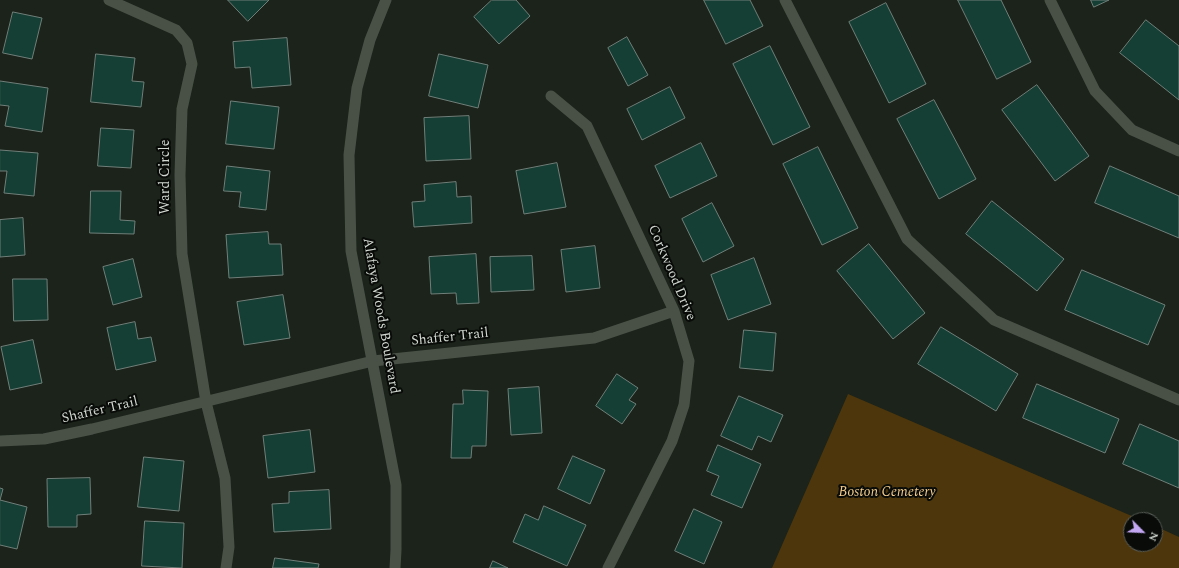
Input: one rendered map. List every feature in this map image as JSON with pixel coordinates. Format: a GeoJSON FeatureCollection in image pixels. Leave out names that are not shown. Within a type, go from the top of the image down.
{"type":"FeatureCollection","features":[{"type":"Feature","properties":{"kind":"street","name":"Ward Circle"},"geometry":{"type":"LineString","coordinates":[[108,0],[176,30],[187,43],[192,64],[182,109],[180,175],[182,254],[206,402]]}},
{"type":"Feature","properties":{"kind":"street","name":"Alafaya Woods Boulevard"},"geometry":{"type":"LineString","coordinates":[[386,0],[370,40],[358,88],[349,155],[351,251],[396,485],[395,568]]}},
{"type":"Feature","properties":{"kind":"street"},"geometry":{"type":"LineString","coordinates":[[785,0],[907,238],[994,320],[1179,400]]}},
{"type":"Feature","properties":{"kind":"street"},"geometry":{"type":"LineString","coordinates":[[1050,0],[1095,91],[1132,130],[1179,151]]}},
{"type":"Feature","properties":{"kind":"street","name":"Corkwood Drive"},"geometry":{"type":"LineString","coordinates":[[551,96],[587,126],[674,311],[689,360],[684,405],[672,441],[608,568]]}},
{"type":"Feature","properties":{"kind":"street","name":"Shaffer Trail"},"geometry":{"type":"LineString","coordinates":[[0,442],[44,439],[206,402],[373,361],[594,338],[674,311]]}},
{"type":"Feature","properties":{"kind":"street"},"geometry":{"type":"LineString","coordinates":[[206,402],[225,478],[229,547],[226,568]]}},
{"type":"Feature","properties":{"kind":"green space","name":"Boston Cemetery"},"geometry":{"type":"Polygon","coordinates":[[[848,394],[1123,512],[1123,552],[1163,552],[1163,530],[1179,537],[1179,568],[772,568],[848,394]]]}},
{"type":"Feature","properties":{"kind":"building"},"geometry":{"type":"Polygon","coordinates":[[[228,0],[269,0],[248,21],[228,0]]]}},
{"type":"Feature","properties":{"kind":"building"},"geometry":{"type":"Polygon","coordinates":[[[492,0],[516,0],[530,16],[499,44],[474,17],[492,0]]]}},
{"type":"Feature","properties":{"kind":"building"},"geometry":{"type":"Polygon","coordinates":[[[704,0],[750,0],[763,26],[726,44],[704,0]]]}},
{"type":"Feature","properties":{"kind":"building"},"geometry":{"type":"Polygon","coordinates":[[[958,0],[1001,0],[1031,62],[997,79],[958,0]]]}},
{"type":"Feature","properties":{"kind":"building"},"geometry":{"type":"Polygon","coordinates":[[[1091,0],[1109,0],[1094,7],[1091,0]]]}},
{"type":"Feature","properties":{"kind":"building"},"geometry":{"type":"Polygon","coordinates":[[[886,3],[926,84],[889,103],[849,22],[886,3]]]}},
{"type":"Feature","properties":{"kind":"building"},"geometry":{"type":"Polygon","coordinates":[[[13,12],[42,18],[32,59],[3,53],[13,12]]]}},
{"type":"Feature","properties":{"kind":"building"},"geometry":{"type":"Polygon","coordinates":[[[1146,20],[1179,46],[1179,100],[1120,53],[1146,20]]]}},
{"type":"Feature","properties":{"kind":"building"},"geometry":{"type":"Polygon","coordinates":[[[627,37],[648,75],[628,86],[608,48],[627,37]]]}},
{"type":"Feature","properties":{"kind":"building"},"geometry":{"type":"Polygon","coordinates":[[[287,38],[291,85],[252,88],[250,67],[235,68],[233,42],[287,38]]]}},
{"type":"Feature","properties":{"kind":"building"},"geometry":{"type":"Polygon","coordinates":[[[770,46],[810,127],[773,145],[733,64],[770,46]]]}},
{"type":"Feature","properties":{"kind":"building"},"geometry":{"type":"Polygon","coordinates":[[[96,54],[135,58],[132,81],[144,82],[141,107],[91,102],[96,54]]]}},
{"type":"Feature","properties":{"kind":"building"},"geometry":{"type":"Polygon","coordinates":[[[439,54],[488,65],[478,108],[429,96],[439,54]]]}},
{"type":"Feature","properties":{"kind":"building"},"geometry":{"type":"Polygon","coordinates":[[[0,81],[48,88],[42,132],[5,126],[9,106],[0,105],[0,81]]]}},
{"type":"Feature","properties":{"kind":"building"},"geometry":{"type":"Polygon","coordinates":[[[1037,85],[1089,156],[1055,181],[1002,110],[1037,85]]]}},
{"type":"Feature","properties":{"kind":"building"},"geometry":{"type":"Polygon","coordinates":[[[670,87],[685,118],[642,140],[627,109],[670,87]]]}},
{"type":"Feature","properties":{"kind":"building"},"geometry":{"type":"Polygon","coordinates":[[[934,100],[976,179],[939,199],[897,119],[934,100]]]}},
{"type":"Feature","properties":{"kind":"building"},"geometry":{"type":"Polygon","coordinates":[[[231,101],[279,107],[274,149],[226,144],[231,101]]]}},
{"type":"Feature","properties":{"kind":"building"},"geometry":{"type":"Polygon","coordinates":[[[469,116],[471,159],[426,161],[424,118],[469,116]]]}},
{"type":"Feature","properties":{"kind":"building"},"geometry":{"type":"Polygon","coordinates":[[[101,128],[134,130],[131,168],[98,166],[101,128]]]}},
{"type":"Feature","properties":{"kind":"building"},"geometry":{"type":"Polygon","coordinates":[[[701,143],[717,176],[670,198],[655,166],[701,143]]]}},
{"type":"Feature","properties":{"kind":"building"},"geometry":{"type":"Polygon","coordinates":[[[818,147],[858,228],[822,245],[783,164],[818,147]]]}},
{"type":"Feature","properties":{"kind":"building"},"geometry":{"type":"Polygon","coordinates":[[[0,150],[38,153],[34,196],[4,193],[7,171],[0,171],[0,150]]]}},
{"type":"Feature","properties":{"kind":"building"},"geometry":{"type":"Polygon","coordinates":[[[557,163],[566,207],[524,214],[516,171],[557,163]]]}},
{"type":"Feature","properties":{"kind":"building"},"geometry":{"type":"Polygon","coordinates":[[[227,166],[270,171],[266,210],[239,207],[241,192],[224,191],[227,166]]]}},
{"type":"Feature","properties":{"kind":"building"},"geometry":{"type":"Polygon","coordinates":[[[1110,166],[1179,196],[1179,238],[1095,203],[1110,166]]]}},
{"type":"Feature","properties":{"kind":"building"},"geometry":{"type":"Polygon","coordinates":[[[456,182],[457,197],[471,196],[472,223],[414,227],[412,202],[425,201],[424,185],[456,182]]]}},
{"type":"Feature","properties":{"kind":"building"},"geometry":{"type":"Polygon","coordinates":[[[91,191],[121,191],[120,220],[135,221],[134,234],[90,233],[91,191]]]}},
{"type":"Feature","properties":{"kind":"building"},"geometry":{"type":"Polygon","coordinates":[[[992,201],[1064,259],[1037,291],[966,234],[992,201]]]}},
{"type":"Feature","properties":{"kind":"building"},"geometry":{"type":"Polygon","coordinates":[[[712,203],[734,246],[703,262],[682,219],[712,203]]]}},
{"type":"Feature","properties":{"kind":"building"},"geometry":{"type":"Polygon","coordinates":[[[23,218],[25,255],[0,257],[0,220],[23,218]]]}},
{"type":"Feature","properties":{"kind":"building"},"geometry":{"type":"Polygon","coordinates":[[[268,232],[269,244],[281,244],[283,275],[229,278],[226,235],[268,232]]]}},
{"type":"Feature","properties":{"kind":"building"},"geometry":{"type":"Polygon","coordinates":[[[869,244],[925,313],[893,339],[837,271],[869,244]]]}},
{"type":"Feature","properties":{"kind":"building"},"geometry":{"type":"Polygon","coordinates":[[[595,246],[600,288],[566,292],[561,250],[595,246]]]}},
{"type":"Feature","properties":{"kind":"building"},"geometry":{"type":"Polygon","coordinates":[[[476,254],[479,303],[457,304],[456,293],[431,294],[429,257],[476,254]]]}},
{"type":"Feature","properties":{"kind":"building"},"geometry":{"type":"Polygon","coordinates":[[[532,256],[534,290],[491,292],[490,257],[532,256]]]}},
{"type":"Feature","properties":{"kind":"building"},"geometry":{"type":"Polygon","coordinates":[[[754,258],[771,304],[728,320],[711,275],[754,258]]]}},
{"type":"Feature","properties":{"kind":"building"},"geometry":{"type":"Polygon","coordinates":[[[133,259],[142,297],[113,305],[103,267],[133,259]]]}},
{"type":"Feature","properties":{"kind":"building"},"geometry":{"type":"Polygon","coordinates":[[[1082,270],[1165,305],[1148,345],[1065,310],[1082,270]]]}},
{"type":"Feature","properties":{"kind":"building"},"geometry":{"type":"Polygon","coordinates":[[[13,279],[47,279],[48,320],[14,321],[13,279]]]}},
{"type":"Feature","properties":{"kind":"building"},"geometry":{"type":"Polygon","coordinates":[[[283,295],[290,338],[244,345],[237,302],[283,295]]]}},
{"type":"Feature","properties":{"kind":"building"},"geometry":{"type":"Polygon","coordinates":[[[135,322],[138,339],[151,337],[156,361],[116,370],[107,328],[135,322]]]}},
{"type":"Feature","properties":{"kind":"building"},"geometry":{"type":"Polygon","coordinates":[[[941,327],[1018,374],[996,411],[918,364],[941,327]]]}},
{"type":"Feature","properties":{"kind":"building"},"geometry":{"type":"Polygon","coordinates":[[[744,330],[776,333],[773,371],[740,368],[744,330]]]}},
{"type":"Feature","properties":{"kind":"building"},"geometry":{"type":"Polygon","coordinates":[[[33,340],[42,383],[10,390],[1,347],[33,340]]]}},
{"type":"Feature","properties":{"kind":"building"},"geometry":{"type":"Polygon","coordinates":[[[617,374],[638,388],[629,400],[636,404],[622,424],[596,406],[617,374]]]}},
{"type":"Feature","properties":{"kind":"building"},"geometry":{"type":"Polygon","coordinates":[[[1037,384],[1119,419],[1105,453],[1023,418],[1037,384]]]}},
{"type":"Feature","properties":{"kind":"building"},"geometry":{"type":"Polygon","coordinates":[[[539,387],[542,433],[511,435],[508,389],[539,387]]]}},
{"type":"Feature","properties":{"kind":"building"},"geometry":{"type":"Polygon","coordinates":[[[463,390],[488,391],[486,446],[472,446],[471,458],[451,458],[453,404],[463,404],[463,390]]]}},
{"type":"Feature","properties":{"kind":"building"},"geometry":{"type":"Polygon","coordinates":[[[739,396],[783,415],[771,442],[758,436],[752,450],[721,436],[739,396]]]}},
{"type":"Feature","properties":{"kind":"building"},"geometry":{"type":"Polygon","coordinates":[[[1140,424],[1179,441],[1179,488],[1123,464],[1140,424]]]}},
{"type":"Feature","properties":{"kind":"building"},"geometry":{"type":"Polygon","coordinates":[[[310,430],[315,472],[268,478],[263,436],[310,430]]]}},
{"type":"Feature","properties":{"kind":"building"},"geometry":{"type":"Polygon","coordinates":[[[718,445],[761,464],[742,508],[711,495],[719,476],[707,471],[718,445]]]}},
{"type":"Feature","properties":{"kind":"building"},"geometry":{"type":"Polygon","coordinates":[[[573,456],[605,470],[590,504],[558,489],[573,456]]]}},
{"type":"Feature","properties":{"kind":"building"},"geometry":{"type":"Polygon","coordinates":[[[144,457],[184,461],[179,511],[138,507],[144,457]]]}},
{"type":"Feature","properties":{"kind":"building"},"geometry":{"type":"Polygon","coordinates":[[[90,478],[91,514],[77,515],[77,527],[48,527],[47,479],[90,478]]]}},
{"type":"Feature","properties":{"kind":"building"},"geometry":{"type":"Polygon","coordinates":[[[0,488],[3,489],[0,500],[0,488]]]}},
{"type":"Feature","properties":{"kind":"building"},"geometry":{"type":"Polygon","coordinates":[[[329,490],[331,529],[274,532],[272,504],[289,503],[289,492],[329,490]]]}},
{"type":"Feature","properties":{"kind":"building"},"geometry":{"type":"Polygon","coordinates":[[[0,500],[27,507],[17,549],[0,545],[0,500]]]}},
{"type":"Feature","properties":{"kind":"building"},"geometry":{"type":"Polygon","coordinates":[[[544,506],[586,525],[567,566],[513,542],[525,514],[538,520],[544,506]]]}},
{"type":"Feature","properties":{"kind":"building"},"geometry":{"type":"Polygon","coordinates":[[[694,509],[722,522],[704,564],[675,551],[694,509]]]}},
{"type":"Feature","properties":{"kind":"building"},"geometry":{"type":"Polygon","coordinates":[[[145,521],[184,523],[182,568],[142,566],[145,521]]]}},
{"type":"Feature","properties":{"kind":"building"},"geometry":{"type":"Polygon","coordinates":[[[275,558],[319,564],[318,568],[273,568],[275,558]]]}},
{"type":"Feature","properties":{"kind":"building"},"geometry":{"type":"Polygon","coordinates":[[[493,561],[508,568],[490,568],[493,561]]]}}]}
